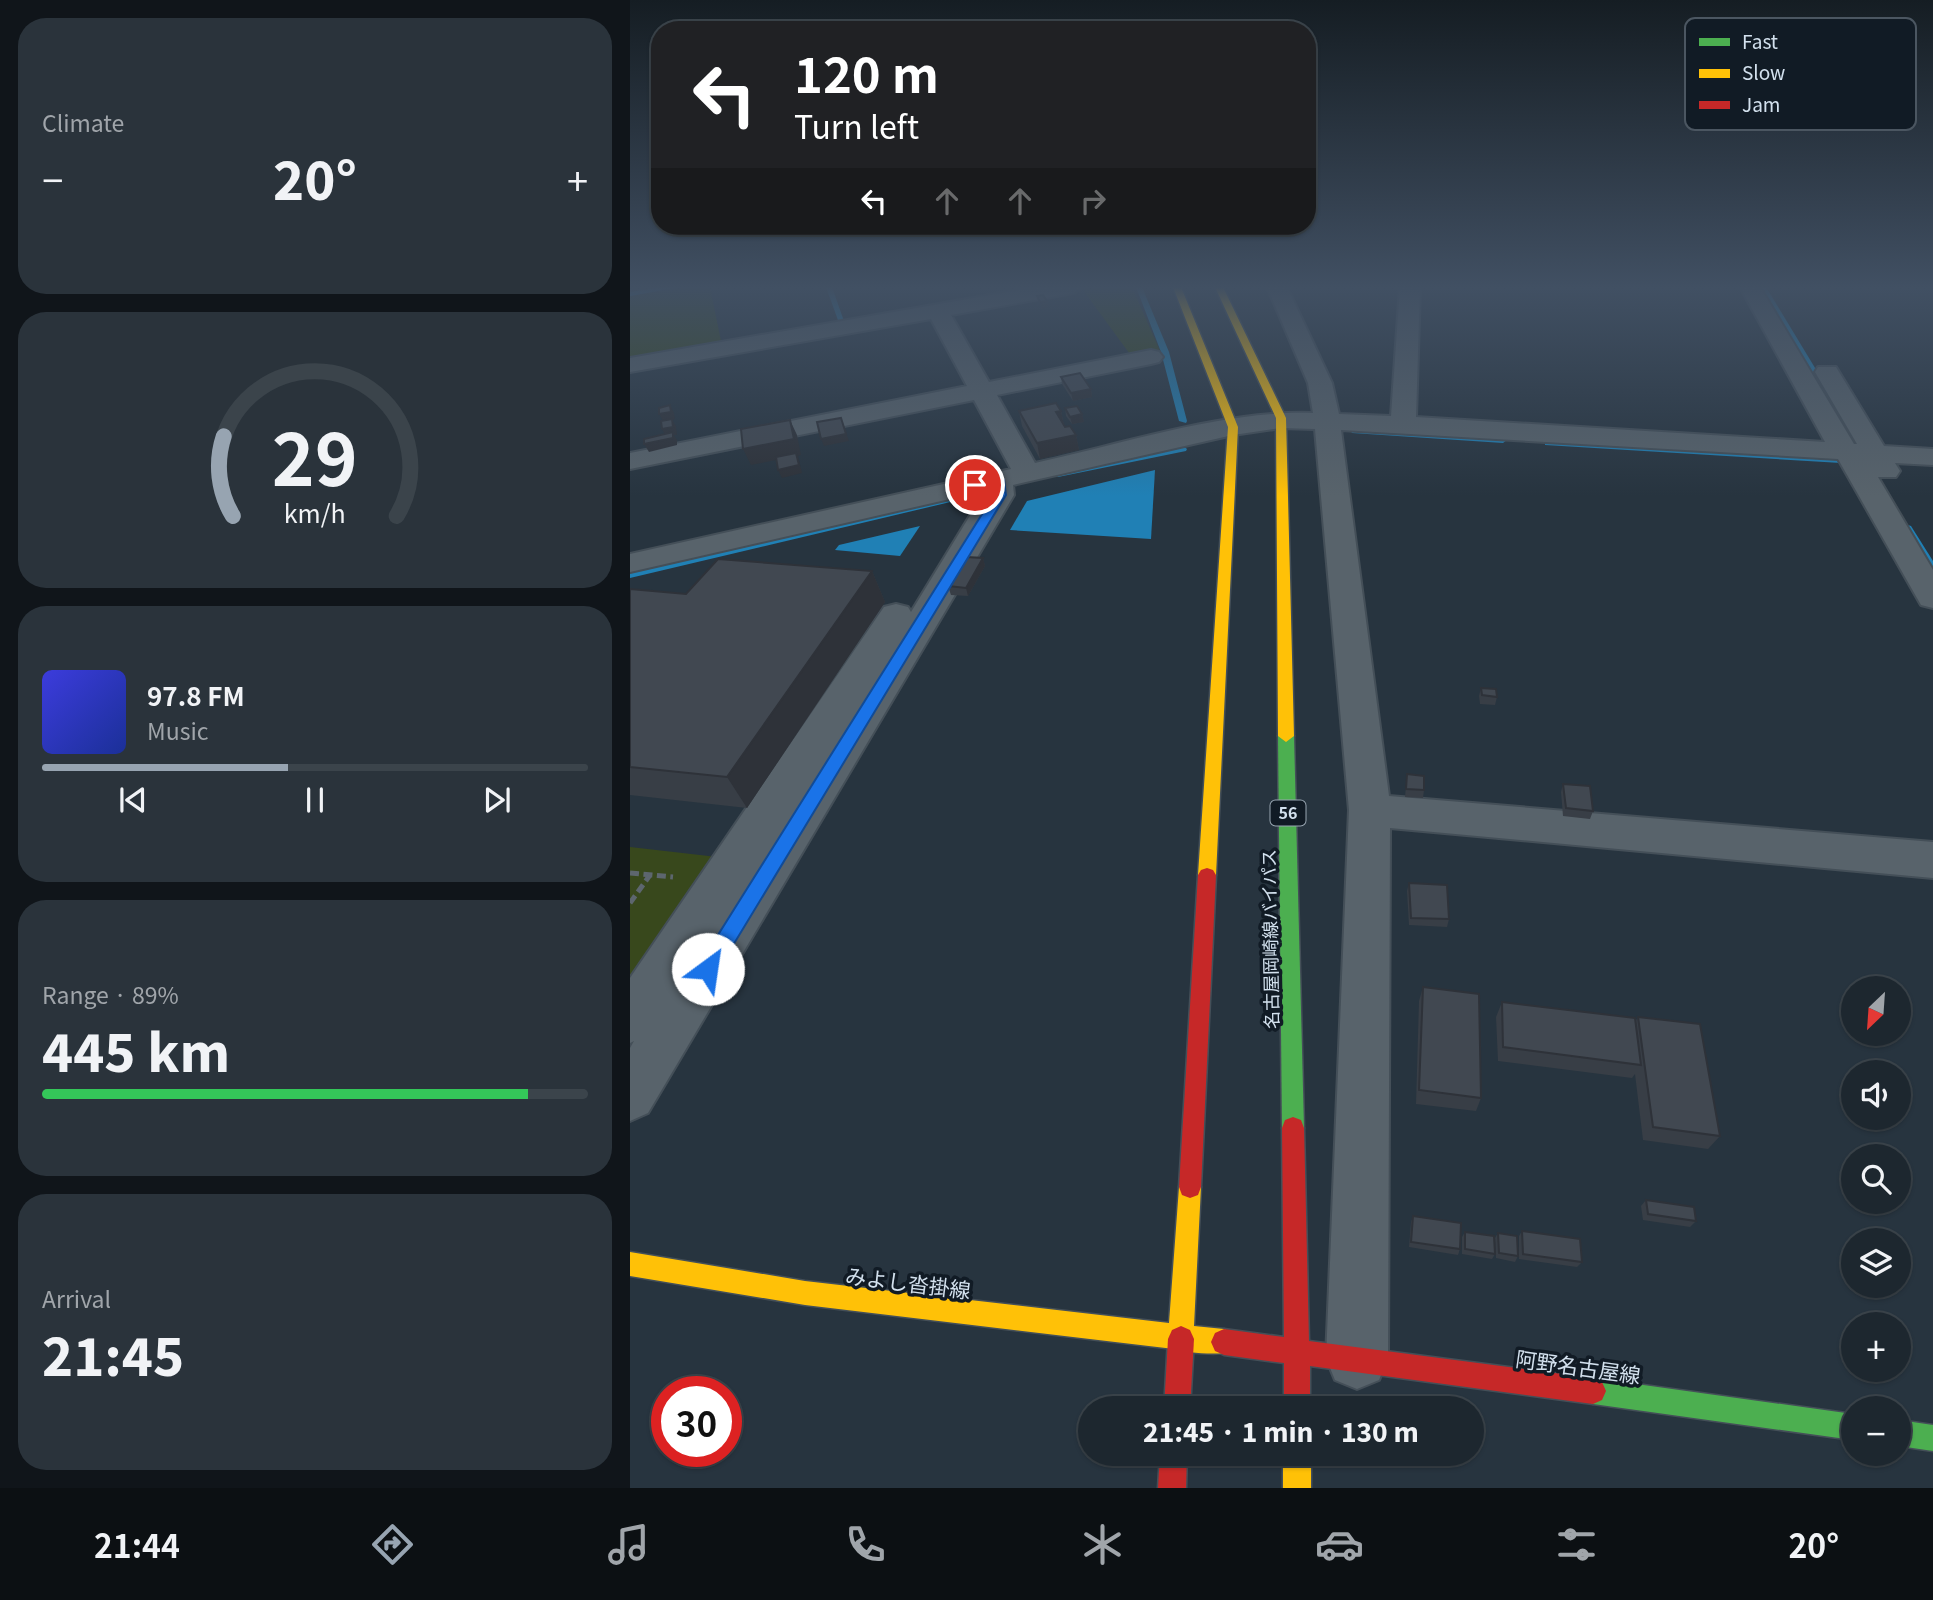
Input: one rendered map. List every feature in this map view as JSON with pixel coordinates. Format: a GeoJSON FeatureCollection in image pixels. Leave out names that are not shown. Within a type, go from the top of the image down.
{"type":"FeatureCollection","features":[{"type":"Feature","properties":{"kind":"main road"},"geometry":{"type":"LineString","coordinates":[[1178,1396],[1233,426],[1205,356]]}},
{"type":"Feature","properties":{"kind":"main road","name":"名古屋岡崎線バイパス"},"geometry":{"type":"LineString","coordinates":[[1251,356],[1281,420],[1297,1353]]}},
{"type":"Feature","properties":{"kind":"main road","name":"みよし沓掛線"},"geometry":{"type":"LineString","coordinates":[[630,1264],[805,1293],[1181,1339]]}},
{"type":"Feature","properties":{"kind":"main road","name":"阿野名古屋線"},"geometry":{"type":"LineString","coordinates":[[1181,1339],[1357,1358],[1841,1425]]}},
{"type":"Feature","properties":{"kind":"main road"},"geometry":{"type":"LineString","coordinates":[[1297,1353],[1297,1396]]}},
{"type":"Feature","properties":{"kind":"main road"},"geometry":{"type":"LineString","coordinates":[[1911,1435],[1933,1438]]}},
{"type":"Feature","properties":{"kind":"main road"},"geometry":{"type":"LineString","coordinates":[[1172,1488],[1173,1466]]}},
{"type":"Feature","properties":{"kind":"main road"},"geometry":{"type":"LineString","coordinates":[[1297,1466],[1297,1488]]}},
{"type":"Feature","properties":{"kind":"street"},"geometry":{"type":"LineString","coordinates":[[630,365],[679,356]]}},
{"type":"Feature","properties":{"kind":"street"},"geometry":{"type":"LineString","coordinates":[[630,1095],[1000,495],[1000,480],[982,389],[964,356]]}},
{"type":"Feature","properties":{"kind":"street"},"geometry":{"type":"LineString","coordinates":[[1308,356],[1320,383],[1327,421],[1370,810],[1357,1358]]}},
{"type":"Feature","properties":{"kind":"street"},"geometry":{"type":"LineString","coordinates":[[1403,424],[1406,356]]}},
{"type":"Feature","properties":{"kind":"street"},"geometry":{"type":"LineString","coordinates":[[1790,356],[1840,445],[1861,453],[1933,547]]}},
{"type":"Feature","properties":{"kind":"street"},"geometry":{"type":"LineString","coordinates":[[1816,356],[1933,598]]}},
{"type":"Feature","properties":{"kind":"street"},"geometry":{"type":"LineString","coordinates":[[630,461],[1151,357]]}},
{"type":"Feature","properties":{"kind":"street"},"geometry":{"type":"LineString","coordinates":[[630,562],[1233,426],[1281,420],[1403,424],[1933,457]]}},
{"type":"Feature","properties":{"kind":"street"},"geometry":{"type":"LineString","coordinates":[[630,1020],[967,509],[1000,480]]}},
{"type":"Feature","properties":{"kind":"street"},"geometry":{"type":"LineString","coordinates":[[1370,810],[1933,860]]}},
{"type":"Feature","properties":{"kind":"path"},"geometry":{"type":"LineString","coordinates":[[630,903],[650,875]]}},
{"type":"Feature","properties":{"kind":"green space"},"geometry":{"type":"Polygon","coordinates":[[[630,356],[662,356],[630,362],[630,356]]]}},
{"type":"Feature","properties":{"kind":"green space"},"geometry":{"type":"Polygon","coordinates":[[[630,847],[726,858],[630,999],[630,847]]]}},
{"type":"Feature","properties":{"kind":"water"},"geometry":{"type":"Polygon","coordinates":[[[1155,470],[1151,539],[1010,530],[1027,501],[1155,470]]]}},
{"type":"Feature","properties":{"kind":"water"},"geometry":{"type":"Polygon","coordinates":[[[920,526],[900,556],[835,550],[839,545],[920,526]]]}},
{"type":"Feature","properties":{"kind":"building"},"geometry":{"type":"Polygon","coordinates":[[[1080,373],[1091,389],[1071,393],[1061,377],[1080,373]]]}},
{"type":"Feature","properties":{"kind":"building"},"geometry":{"type":"Polygon","coordinates":[[[1056,403],[1061,411],[1056,412],[1065,427],[1070,426],[1076,435],[1037,443],[1019,411],[1056,403]]]}},
{"type":"Feature","properties":{"kind":"building"},"geometry":{"type":"Polygon","coordinates":[[[670,405],[671,412],[659,414],[659,408],[670,405]]]}},
{"type":"Feature","properties":{"kind":"building"},"geometry":{"type":"Polygon","coordinates":[[[1077,406],[1082,414],[1070,417],[1065,408],[1077,406]]]}},
{"type":"Feature","properties":{"kind":"building"},"geometry":{"type":"Polygon","coordinates":[[[841,418],[846,434],[821,439],[817,422],[841,418]]]}},
{"type":"Feature","properties":{"kind":"building"},"geometry":{"type":"Polygon","coordinates":[[[672,419],[673,427],[662,429],[661,421],[672,419]]]}},
{"type":"Feature","properties":{"kind":"building"},"geometry":{"type":"Polygon","coordinates":[[[790,420],[794,439],[743,449],[741,429],[790,420]]]}},
{"type":"Feature","properties":{"kind":"building"},"geometry":{"type":"Polygon","coordinates":[[[673,432],[673,438],[644,444],[644,439],[673,432]]]}},
{"type":"Feature","properties":{"kind":"building"},"geometry":{"type":"Polygon","coordinates":[[[796,453],[799,465],[778,470],[776,457],[796,453]]]}},
{"type":"Feature","properties":{"kind":"building"},"geometry":{"type":"Polygon","coordinates":[[[966,557],[983,558],[966,588],[948,586],[966,557]]]}},
{"type":"Feature","properties":{"kind":"building"},"geometry":{"type":"Polygon","coordinates":[[[718,559],[872,571],[727,777],[630,767],[630,589],[686,594],[718,559]]]}},
{"type":"Feature","properties":{"kind":"building"},"geometry":{"type":"Polygon","coordinates":[[[1481,688],[1496,689],[1497,697],[1482,695],[1481,688]]]}},
{"type":"Feature","properties":{"kind":"building"},"geometry":{"type":"Polygon","coordinates":[[[1407,774],[1424,776],[1424,790],[1406,789],[1407,774]]]}},
{"type":"Feature","properties":{"kind":"building"},"geometry":{"type":"Polygon","coordinates":[[[1563,784],[1590,786],[1593,811],[1566,808],[1563,784]]]}},
{"type":"Feature","properties":{"kind":"building"},"geometry":{"type":"Polygon","coordinates":[[[1409,883],[1447,885],[1449,919],[1411,918],[1409,883]]]}},
{"type":"Feature","properties":{"kind":"building"},"geometry":{"type":"Polygon","coordinates":[[[1423,987],[1479,994],[1481,1098],[1419,1090],[1423,987]]]}},
{"type":"Feature","properties":{"kind":"building"},"geometry":{"type":"Polygon","coordinates":[[[1502,1002],[1635,1018],[1641,1065],[1503,1047],[1502,1002]]]}},
{"type":"Feature","properties":{"kind":"building"},"geometry":{"type":"Polygon","coordinates":[[[1638,1017],[1700,1024],[1720,1136],[1653,1127],[1638,1017]]]}},
{"type":"Feature","properties":{"kind":"building"},"geometry":{"type":"Polygon","coordinates":[[[1646,1200],[1694,1207],[1696,1221],[1648,1214],[1646,1200]]]}},
{"type":"Feature","properties":{"kind":"building"},"geometry":{"type":"Polygon","coordinates":[[[1413,1216],[1461,1223],[1460,1249],[1411,1242],[1413,1216]]]}},
{"type":"Feature","properties":{"kind":"building"},"geometry":{"type":"Polygon","coordinates":[[[1522,1231],[1580,1239],[1582,1262],[1523,1254],[1522,1231]]]}},
{"type":"Feature","properties":{"kind":"building"},"geometry":{"type":"Polygon","coordinates":[[[1465,1232],[1494,1236],[1495,1254],[1465,1249],[1465,1232]]]}},
{"type":"Feature","properties":{"kind":"building"},"geometry":{"type":"Polygon","coordinates":[[[1498,1233],[1517,1236],[1518,1256],[1499,1253],[1498,1233]]]}},
{"type":"Feature","properties":{"kind":"waterway"},"geometry":{"type":"LineString","coordinates":[[1166,356],[1183,421]]}},
{"type":"Feature","properties":{"kind":"waterway"},"geometry":{"type":"LineString","coordinates":[[1805,356],[1851,434]]}},
{"type":"Feature","properties":{"kind":"waterway"},"geometry":{"type":"LineString","coordinates":[[1355,431],[1503,440]]}},
{"type":"Feature","properties":{"kind":"waterway"},"geometry":{"type":"LineString","coordinates":[[1548,443],[1841,460]]}},
{"type":"Feature","properties":{"kind":"waterway"},"geometry":{"type":"LineString","coordinates":[[1058,474],[1183,449]]}},
{"type":"Feature","properties":{"kind":"waterway"},"geometry":{"type":"LineString","coordinates":[[630,575],[960,497]]}},
{"type":"Feature","properties":{"kind":"waterway"},"geometry":{"type":"LineString","coordinates":[[1908,528],[1933,569]]}},
{"type":"Feature","properties":{"kind":"traffic: fast"},"geometry":{"type":"LineString","coordinates":[[1286,736],[1293,1128]]}},
{"type":"Feature","properties":{"kind":"traffic: fast"},"geometry":{"type":"LineString","coordinates":[[1593,1391],[1841,1425]]}},
{"type":"Feature","properties":{"kind":"traffic: fast"},"geometry":{"type":"LineString","coordinates":[[1911,1435],[1933,1438]]}},
{"type":"Feature","properties":{"kind":"traffic: slow"},"geometry":{"type":"LineString","coordinates":[[1205,356],[1233,427],[1207,875]]}},
{"type":"Feature","properties":{"kind":"traffic: slow"},"geometry":{"type":"LineString","coordinates":[[1252,356],[1281,418],[1286,736]]}},
{"type":"Feature","properties":{"kind":"traffic: slow"},"geometry":{"type":"LineString","coordinates":[[1181,1339],[1190,1187]]}},
{"type":"Feature","properties":{"kind":"traffic: slow"},"geometry":{"type":"LineString","coordinates":[[630,1264],[805,1293],[1224,1342]]}},
{"type":"Feature","properties":{"kind":"traffic: slow"},"geometry":{"type":"LineString","coordinates":[[1297,1466],[1297,1488]]}},
{"type":"Feature","properties":{"kind":"traffic: jam"},"geometry":{"type":"LineString","coordinates":[[1190,1187],[1207,875]]}},
{"type":"Feature","properties":{"kind":"traffic: jam"},"geometry":{"type":"LineString","coordinates":[[1293,1128],[1297,1353]]}},
{"type":"Feature","properties":{"kind":"traffic: jam"},"geometry":{"type":"LineString","coordinates":[[1178,1396],[1181,1339]]}},
{"type":"Feature","properties":{"kind":"traffic: jam"},"geometry":{"type":"LineString","coordinates":[[1224,1342],[1593,1391]]}},
{"type":"Feature","properties":{"kind":"traffic: jam"},"geometry":{"type":"LineString","coordinates":[[1297,1353],[1297,1396]]}},
{"type":"Feature","properties":{"kind":"traffic: jam"},"geometry":{"type":"LineString","coordinates":[[1172,1488],[1173,1466]]}},
{"type":"Feature","properties":{"kind":"route"},"geometry":{"type":"LineString","coordinates":[[708,969],[1000,495],[998,480],[975,485]]}}]}
